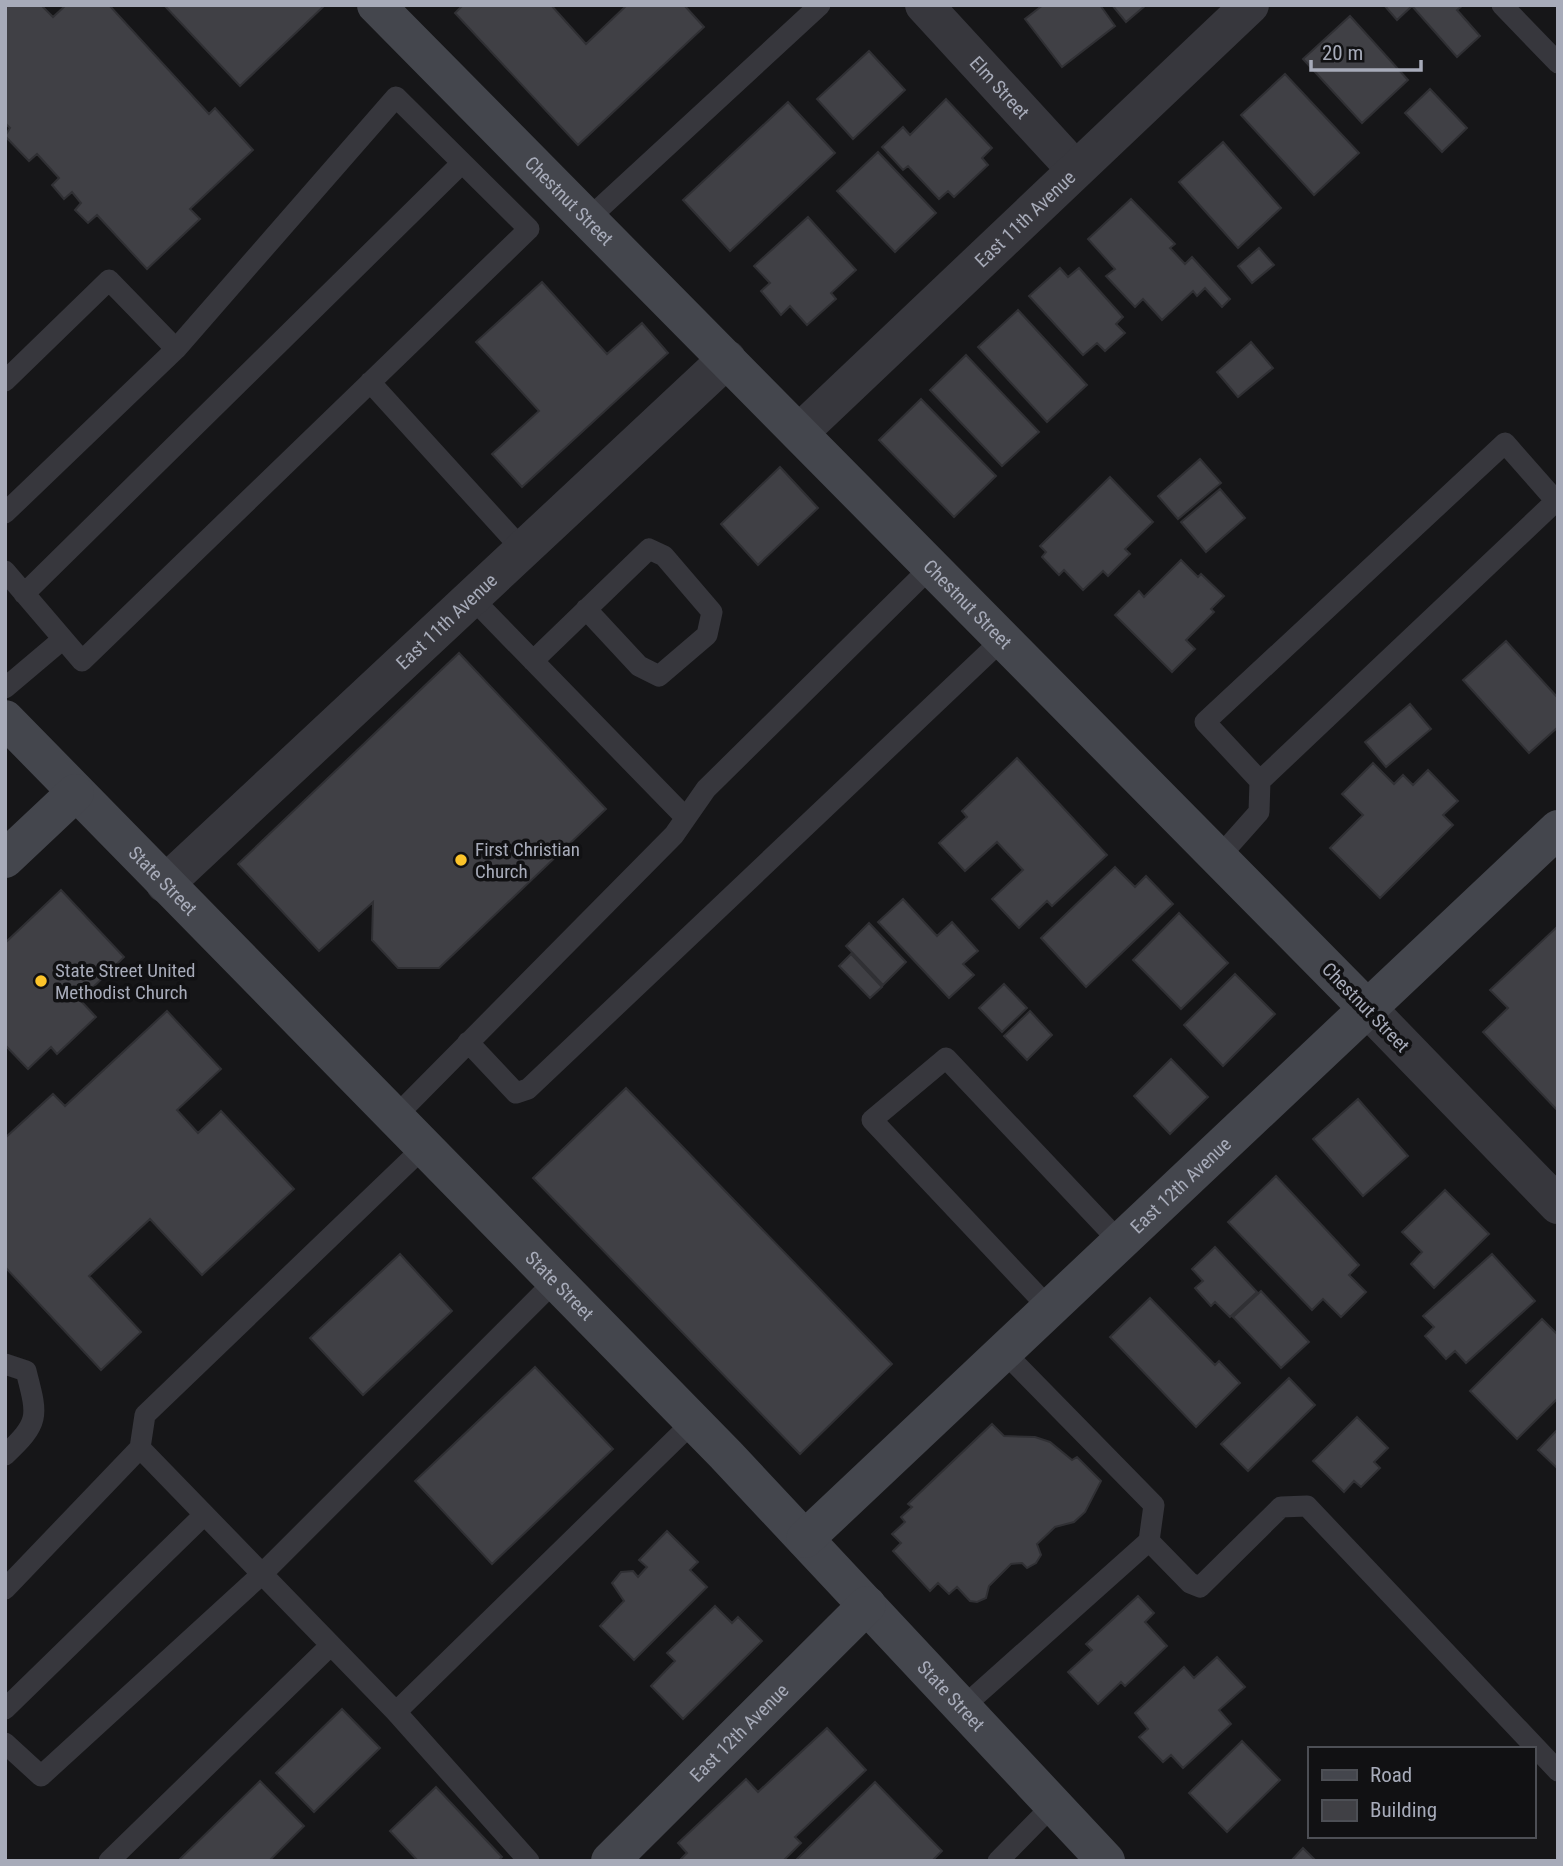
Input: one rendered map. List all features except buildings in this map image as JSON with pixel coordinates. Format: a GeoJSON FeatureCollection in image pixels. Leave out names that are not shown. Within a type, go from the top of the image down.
{"type":"FeatureCollection","features":[{"type":"Feature","properties":{"kind":"street","name":"Chestnut Street"},"geometry":{"type":"LineString","coordinates":[[376,5],[1219,857],[1558,1205]]}},
{"type":"Feature","properties":{"kind":"street","name":"Elm Street"},"geometry":{"type":"LineString","coordinates":[[924,5],[1075,169]]}},
{"type":"Feature","properties":{"kind":"street","name":"East 11th Avenue"},"geometry":{"type":"LineString","coordinates":[[800,432],[1250,5]]}},
{"type":"Feature","properties":{"kind":"street","name":"East 11th Avenue"},"geometry":{"type":"LineString","coordinates":[[165,884],[727,359]]}},
{"type":"Feature","properties":{"kind":"street","name":"State Street"},"geometry":{"type":"LineString","coordinates":[[7,726],[693,1422],[1106,1861]]}},
{"type":"Feature","properties":{"kind":"street"},"geometry":{"type":"LineString","coordinates":[[5,859],[75,793]]}},
{"type":"Feature","properties":{"kind":"street","name":"East 12th Avenue"},"geometry":{"type":"LineString","coordinates":[[804,1539],[1558,829]]}},
{"type":"Feature","properties":{"kind":"street","name":"East 12th Avenue"},"geometry":{"type":"LineString","coordinates":[[610,1861],[866,1605]]}},
{"type":"Feature","properties":{"kind":"lane"},"geometry":{"type":"LineString","coordinates":[[587,220],[820,5]]}},
{"type":"Feature","properties":{"kind":"lane"},"geometry":{"type":"LineString","coordinates":[[1502,5],[1558,64]]}},
{"type":"Feature","properties":{"kind":"lane"},"geometry":{"type":"LineString","coordinates":[[5,513],[176,349],[396,97],[529,229],[82,661],[5,571]]}},
{"type":"Feature","properties":{"kind":"lane"},"geometry":{"type":"LineString","coordinates":[[24,594],[462,163]]}},
{"type":"Feature","properties":{"kind":"lane"},"geometry":{"type":"LineString","coordinates":[[5,381],[109,280],[176,349]]}},
{"type":"Feature","properties":{"kind":"lane"},"geometry":{"type":"LineString","coordinates":[[370,382],[522,549]]}},
{"type":"Feature","properties":{"kind":"lane"},"geometry":{"type":"LineString","coordinates":[[1219,857],[1259,812],[1260,780],[1556,502],[1505,443],[1205,722],[1260,780]]}},
{"type":"Feature","properties":{"kind":"lane"},"geometry":{"type":"LineString","coordinates":[[533,661],[586,609],[649,549],[664,556],[712,612],[706,635],[659,676],[639,666],[586,609]]}},
{"type":"Feature","properties":{"kind":"lane"},"geometry":{"type":"LineString","coordinates":[[394,1118],[674,835],[706,789],[932,566]]}},
{"type":"Feature","properties":{"kind":"lane"},"geometry":{"type":"LineString","coordinates":[[471,597],[686,818]]}},
{"type":"Feature","properties":{"kind":"lane"},"geometry":{"type":"LineString","coordinates":[[5,688],[63,639]]}},
{"type":"Feature","properties":{"kind":"lane"},"geometry":{"type":"LineString","coordinates":[[468,1042],[516,1093],[528,1089],[1003,639]]}},
{"type":"Feature","properties":{"kind":"lane"},"geometry":{"type":"LineString","coordinates":[[1049,1308],[872,1120],[946,1058],[1119,1241]]}},
{"type":"Feature","properties":{"kind":"lane"},"geometry":{"type":"LineString","coordinates":[[5,1589],[140,1448],[145,1415],[424,1147]]}},
{"type":"Feature","properties":{"kind":"lane"},"geometry":{"type":"LineString","coordinates":[[5,1743],[41,1776],[262,1574],[555,1281]]}},
{"type":"Feature","properties":{"kind":"lane"},"geometry":{"type":"LineString","coordinates":[[963,1707],[1149,1541],[1154,1505],[1003,1351]]}},
{"type":"Feature","properties":{"kind":"lane"},"geometry":{"type":"LineString","coordinates":[[5,1363],[26,1371],[35,1406],[31,1430],[5,1455]]}},
{"type":"Feature","properties":{"kind":"lane"},"geometry":{"type":"LineString","coordinates":[[396,1712],[693,1422]]}},
{"type":"Feature","properties":{"kind":"lane"},"geometry":{"type":"LineString","coordinates":[[140,1448],[396,1712],[529,1861]]}},
{"type":"Feature","properties":{"kind":"lane"},"geometry":{"type":"LineString","coordinates":[[1149,1541],[1189,1583],[1200,1587],[1281,1507],[1307,1506],[1558,1771]]}},
{"type":"Feature","properties":{"kind":"lane"},"geometry":{"type":"LineString","coordinates":[[5,1709],[204,1515]]}},
{"type":"Feature","properties":{"kind":"lane"},"geometry":{"type":"LineString","coordinates":[[109,1861],[331,1645]]}},
{"type":"Feature","properties":{"kind":"lane"},"geometry":{"type":"LineString","coordinates":[[998,1861],[1053,1805]]}},
{"type":"Feature","properties":{"kind":"place","name":"First Christian Church"},"geometry":{"type":"Point","coordinates":[461,860]}},
{"type":"Feature","properties":{"kind":"place","name":"State Street United Methodist Church"},"geometry":{"type":"Point","coordinates":[41,981]}}]}
